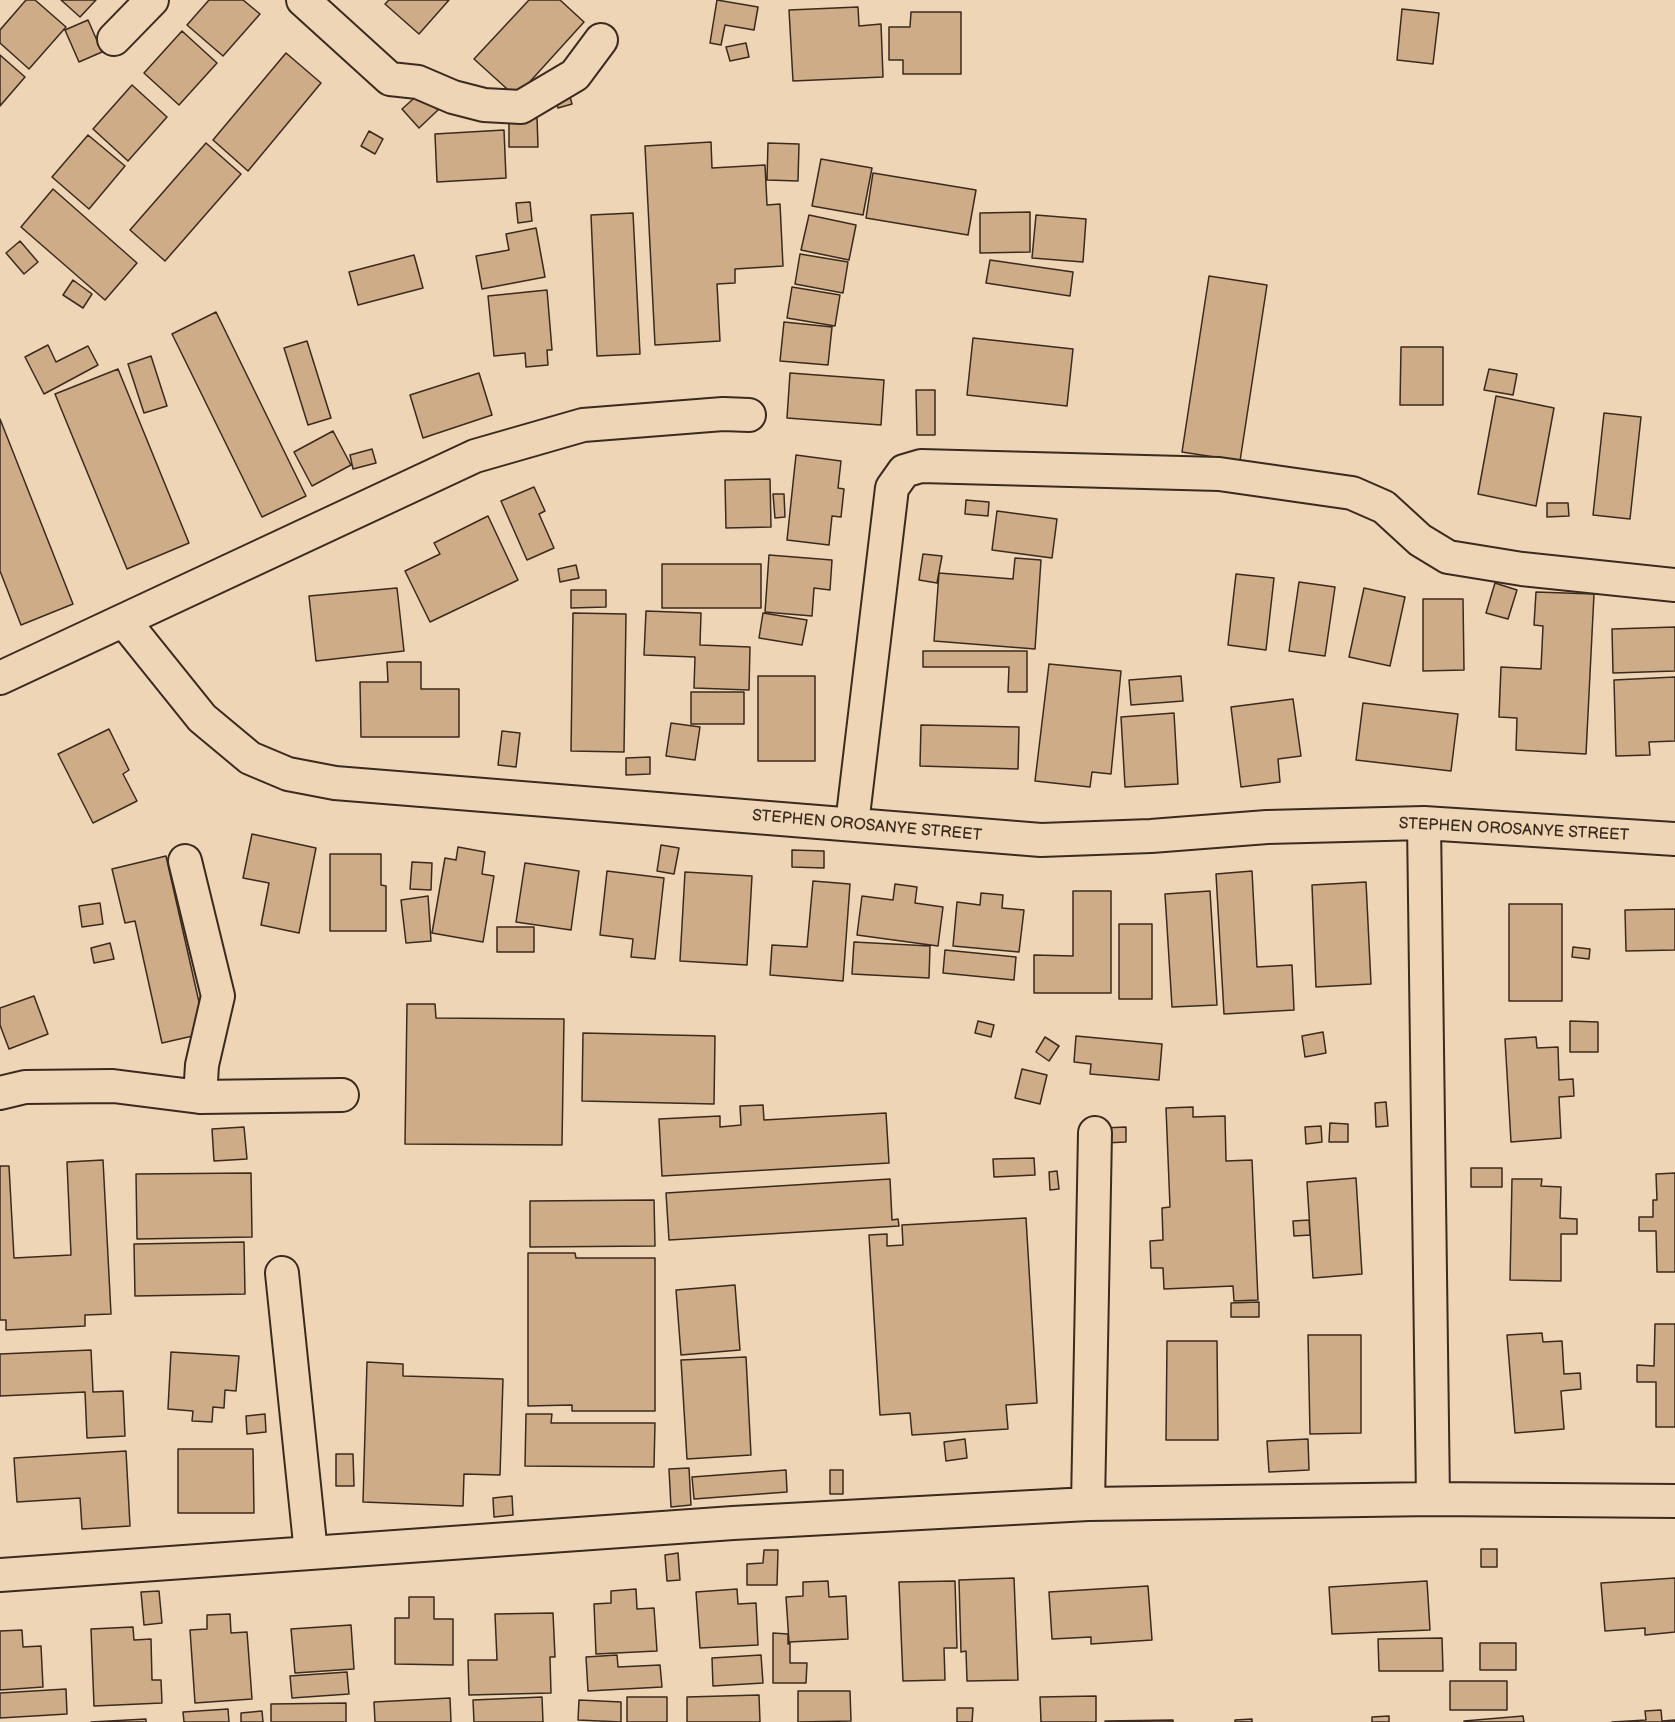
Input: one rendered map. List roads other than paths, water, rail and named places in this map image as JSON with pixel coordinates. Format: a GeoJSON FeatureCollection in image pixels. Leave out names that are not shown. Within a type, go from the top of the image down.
{"type":"FeatureCollection","features":[{"type":"Feature","properties":{"kind":"street"},"geometry":{"type":"LineString","coordinates":[[114,39],[152,0]]}},
{"type":"Feature","properties":{"kind":"street"},"geometry":{"type":"LineString","coordinates":[[303,0],[390,79],[418,82],[453,97],[484,105],[521,107],[575,75],[601,40]]}},
{"type":"Feature","properties":{"kind":"street"},"geometry":{"type":"LineString","coordinates":[[0,678],[475,456],[583,425],[723,414],[749,415]]}},
{"type":"Feature","properties":{"kind":"street"},"geometry":{"type":"LineString","coordinates":[[852,824],[892,488],[904,471],[913,468],[921,466],[1219,474],[1352,493],[1384,507],[1420,540],[1448,558],[1522,569],[1675,585]]}},
{"type":"Feature","properties":{"kind":"street","name":"STEPHEN OROSANYE STREET"},"geometry":{"type":"LineString","coordinates":[[124,621],[202,718],[250,758],[288,774],[335,783],[1041,840],[1150,837],[1267,827],[1424,823],[1675,839]]}},
{"type":"Feature","properties":{"kind":"street"},"geometry":{"type":"LineString","coordinates":[[1424,823],[1433,1498]]}},
{"type":"Feature","properties":{"kind":"street"},"geometry":{"type":"LineString","coordinates":[[185,861],[218,996],[202,1065],[200,1097]]}},
{"type":"Feature","properties":{"kind":"street"},"geometry":{"type":"LineString","coordinates":[[0,1093],[25,1087],[113,1086],[200,1097],[342,1095]]}},
{"type":"Feature","properties":{"kind":"street"},"geometry":{"type":"LineString","coordinates":[[1088,1504],[1095,1133]]}},
{"type":"Feature","properties":{"kind":"street"},"geometry":{"type":"LineString","coordinates":[[282,1273],[311,1553]]}},
{"type":"Feature","properties":{"kind":"street"},"geometry":{"type":"LineString","coordinates":[[0,1575],[733,1523],[1088,1504],[1433,1498],[1675,1501]]}}]}
